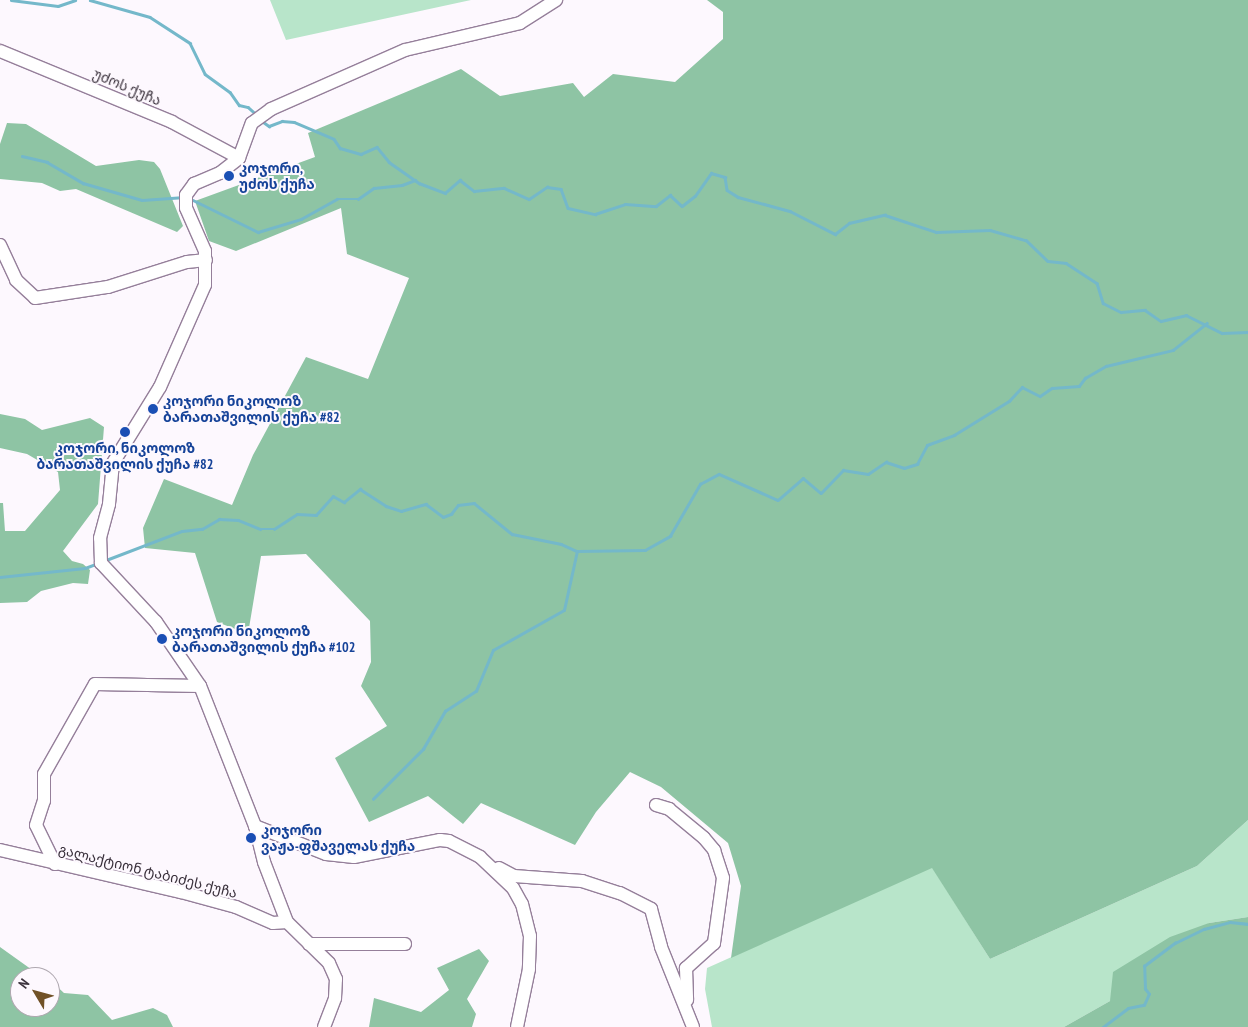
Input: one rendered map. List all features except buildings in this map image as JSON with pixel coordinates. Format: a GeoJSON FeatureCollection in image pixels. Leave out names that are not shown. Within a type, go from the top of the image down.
{"type":"FeatureCollection","features":[{"type":"Feature","properties":{"kind":"street"},"geometry":{"type":"LineString","coordinates":[[324,1027],[335,998],[336,979],[328,964],[287,922],[264,862],[255,826],[200,686],[156,622],[105,569],[99,555],[112,463],[160,387],[187,331],[205,285],[206,260],[186,208],[188,190],[239,158],[252,123],[271,110],[405,50],[520,23],[556,0]]}},
{"type":"Feature","properties":{"kind":"street","name":"უძოს ქუჩა"},"geometry":{"type":"LineString","coordinates":[[0,51],[172,122],[239,158]]}},
{"type":"Feature","properties":{"kind":"street"},"geometry":{"type":"LineString","coordinates":[[0,245],[16,280],[35,298],[108,287],[187,262],[206,260]]}},
{"type":"Feature","properties":{"kind":"street"},"geometry":{"type":"LineString","coordinates":[[55,864],[36,825],[44,801],[44,774],[95,684],[200,686]]}},
{"type":"Feature","properties":{"kind":"street"},"geometry":{"type":"LineString","coordinates":[[656,806],[668,809],[704,838],[714,850],[723,878],[719,920],[714,943],[686,968],[687,1008]]}},
{"type":"Feature","properties":{"kind":"street"},"geometry":{"type":"LineString","coordinates":[[255,826],[326,854],[354,857],[440,840],[449,841],[514,876],[582,881],[620,893],[650,909],[661,947],[693,1027]]}},
{"type":"Feature","properties":{"kind":"street","name":"გალაქტიონ ტაბიძეს ქუჩა"},"geometry":{"type":"LineString","coordinates":[[0,850],[208,899],[279,924],[287,922]]}},
{"type":"Feature","properties":{"kind":"street"},"geometry":{"type":"LineString","coordinates":[[480,857],[513,888],[522,904],[530,936],[529,970],[517,1027]]}},
{"type":"Feature","properties":{"kind":"street"},"geometry":{"type":"LineString","coordinates":[[309,944],[405,944]]}},
{"type":"Feature","properties":{"kind":"green space"},"geometry":{"type":"Polygon","coordinates":[[[270,0],[471,0],[286,40],[270,0]]]}},
{"type":"Feature","properties":{"kind":"green space"},"geometry":{"type":"Polygon","coordinates":[[[707,0],[1248,0],[1248,820],[1197,866],[990,959],[932,868],[731,958],[741,886],[728,843],[661,787],[630,772],[596,812],[575,845],[481,803],[463,824],[428,796],[369,822],[335,758],[387,726],[361,686],[371,662],[370,621],[306,554],[261,556],[248,634],[217,622],[195,553],[145,548],[143,528],[164,479],[232,505],[253,455],[306,357],[368,379],[409,278],[347,254],[341,208],[236,251],[209,241],[195,201],[315,157],[308,133],[461,69],[500,96],[573,83],[584,97],[613,74],[675,82],[723,39],[723,12],[707,0]]]}},
{"type":"Feature","properties":{"kind":"green space"},"geometry":{"type":"Polygon","coordinates":[[[7,123],[26,124],[96,166],[139,160],[154,162],[160,169],[183,226],[177,232],[76,189],[60,191],[42,183],[0,179],[0,144],[7,123]]]}},
{"type":"Feature","properties":{"kind":"green space"},"geometry":{"type":"Polygon","coordinates":[[[0,414],[25,419],[42,430],[90,418],[104,427],[98,504],[63,551],[72,561],[83,564],[90,570],[88,584],[73,583],[41,591],[27,602],[0,603],[0,503],[3,503],[5,531],[25,531],[60,490],[58,472],[27,454],[0,448],[0,414]]]}},
{"type":"Feature","properties":{"kind":"green space"},"geometry":{"type":"Polygon","coordinates":[[[1248,820],[1248,917],[1209,923],[1110,1001],[1064,1027],[712,1027],[705,989],[707,968],[932,867],[990,959],[1197,866],[1248,820]]]}},
{"type":"Feature","properties":{"kind":"green space"},"geometry":{"type":"Polygon","coordinates":[[[1248,917],[1248,1027],[1064,1027],[1110,1001],[1113,972],[1170,937],[1209,923],[1248,917]]]}},
{"type":"Feature","properties":{"kind":"green space"},"geometry":{"type":"Polygon","coordinates":[[[0,947],[28,967],[10,967],[10,1017],[60,1017],[60,989],[64,993],[88,995],[112,1020],[153,1008],[167,1015],[173,1027],[0,1027],[0,947]]]}},
{"type":"Feature","properties":{"kind":"green space"},"geometry":{"type":"Polygon","coordinates":[[[479,949],[489,961],[467,999],[476,1014],[472,1027],[369,1027],[374,998],[421,1012],[449,990],[437,968],[479,949]]]}},
{"type":"Feature","properties":{"kind":"waterway"},"geometry":{"type":"LineString","coordinates":[[11,0],[58,6],[75,0]]}},
{"type":"Feature","properties":{"kind":"waterway"},"geometry":{"type":"LineString","coordinates":[[90,0],[150,17],[190,43],[205,74],[230,92],[239,105],[248,107],[257,115]]}},
{"type":"Feature","properties":{"kind":"waterway"},"geometry":{"type":"LineString","coordinates":[[262,121],[269,126],[282,121],[294,122],[334,139],[340,148],[361,154],[377,147],[389,162],[419,183],[445,193],[460,180],[474,191],[504,188],[529,199],[547,187],[561,189],[568,208],[595,214],[625,204],[656,206],[670,195],[682,206],[695,196],[711,173],[725,177],[727,190],[738,197],[790,211],[835,234],[849,223],[885,215],[936,232],[990,230],[1026,240],[1048,261],[1066,263],[1097,283],[1103,303],[1121,312],[1145,310],[1161,321],[1186,315],[1222,333],[1248,332]]}},
{"type":"Feature","properties":{"kind":"waterway"},"geometry":{"type":"LineString","coordinates":[[22,156],[47,162],[83,183],[142,200],[181,197]]}},
{"type":"Feature","properties":{"kind":"waterway"},"geometry":{"type":"LineString","coordinates":[[191,199],[258,232],[301,219],[337,199],[358,199],[374,188],[402,185],[415,180]]}},
{"type":"Feature","properties":{"kind":"waterway"},"geometry":{"type":"LineString","coordinates":[[106,560],[182,531],[202,529],[219,519],[238,520],[260,529],[274,529],[297,514],[316,515],[333,496],[344,502],[360,489],[386,506],[401,511],[426,504],[443,517],[451,514],[458,505],[474,503],[512,534],[561,544],[577,551],[645,550],[670,536],[700,484],[719,474],[778,500],[803,478],[821,493],[843,470],[868,474],[886,462],[904,468],[917,464],[927,445],[954,435],[1009,401],[1022,387],[1040,396],[1052,388],[1079,386],[1085,378],[1106,366],[1173,350],[1207,323]]}},
{"type":"Feature","properties":{"kind":"waterway"},"geometry":{"type":"LineString","coordinates":[[373,799],[423,749],[445,711],[476,691],[493,650],[564,610],[577,551]]}},
{"type":"Feature","properties":{"kind":"waterway"},"geometry":{"type":"LineString","coordinates":[[0,577],[85,568],[98,563]]}},
{"type":"Feature","properties":{"kind":"waterway"},"geometry":{"type":"LineString","coordinates":[[1103,1027],[1128,1008],[1144,1005],[1149,994],[1145,989],[1144,966],[1175,943],[1204,929],[1230,922],[1248,924]]}},
{"type":"Feature","properties":{"kind":"place","name":"კოჯორი, უძოს ქუჩა"},"geometry":{"type":"Point","coordinates":[229,176]}},
{"type":"Feature","properties":{"kind":"place","name":"კოჯორი ნიკოლოზ ბარათაშვილის ქუჩა #82"},"geometry":{"type":"Point","coordinates":[153,409]}},
{"type":"Feature","properties":{"kind":"place","name":"კოჯორი, ნიკოლოზ ბარათაშვილის ქუჩა #82"},"geometry":{"type":"Point","coordinates":[125,432]}},
{"type":"Feature","properties":{"kind":"place","name":"კოჯორი ნიკოლოზ ბარათაშვილის ქუჩა #102"},"geometry":{"type":"Point","coordinates":[162,639]}},
{"type":"Feature","properties":{"kind":"place","name":"კოჯორი ვაჟა-ფშაველას ქუჩა"},"geometry":{"type":"Point","coordinates":[251,838]}}]}
